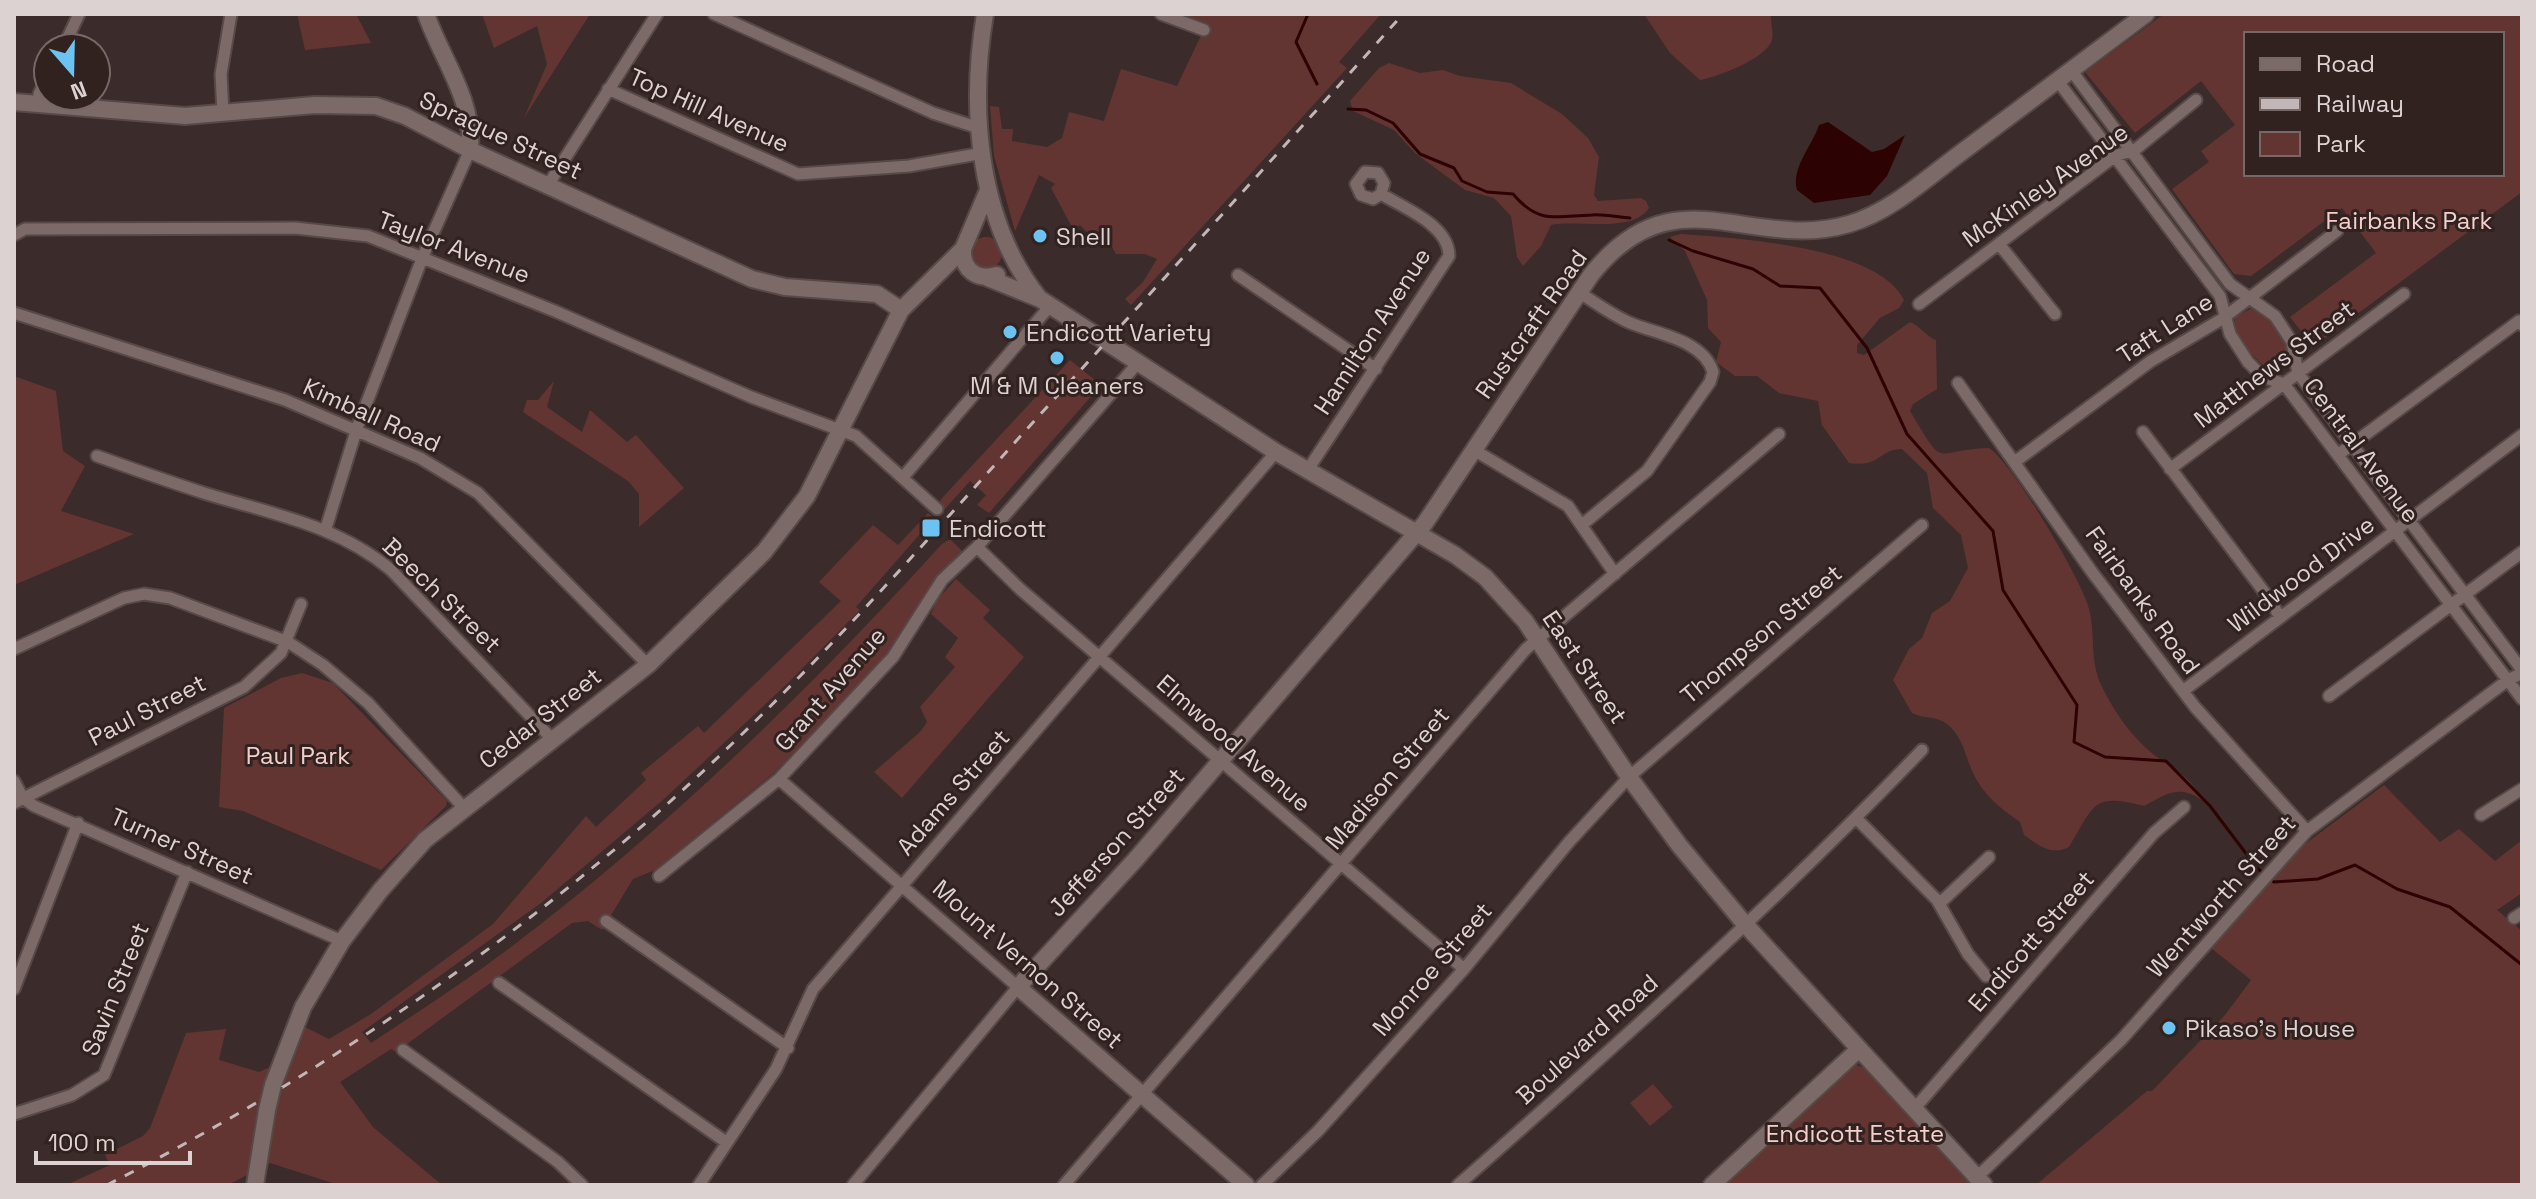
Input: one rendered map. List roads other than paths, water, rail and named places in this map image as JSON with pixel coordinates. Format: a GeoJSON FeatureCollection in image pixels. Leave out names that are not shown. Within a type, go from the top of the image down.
{"type":"FeatureCollection","features":[{"type":"Feature","properties":{"kind":"main road"},"geometry":{"type":"LineString","coordinates":[[426,14],[467,104],[472,129],[470,150]]}},
{"type":"Feature","properties":{"kind":"main road"},"geometry":{"type":"LineString","coordinates":[[934,279],[959,272],[980,276],[1007,266],[1011,255],[988,190],[979,128],[979,48],[985,14]]}},
{"type":"Feature","properties":{"kind":"main road","name":"Rustcraft Road"},"geometry":{"type":"LineString","coordinates":[[1416,533],[1579,292],[1612,251],[1636,233],[1662,222],[1711,219],[1806,230],[1839,227],[1863,219],[1915,187],[2146,14]]}},
{"type":"Feature","properties":{"kind":"main road","name":"Sprague Street"},"geometry":{"type":"LineString","coordinates":[[110,112],[223,113],[315,105],[376,106],[405,116],[470,150],[752,279],[785,287],[877,294],[901,310]]}},
{"type":"Feature","properties":{"kind":"main road"},"geometry":{"type":"LineString","coordinates":[[980,276],[966,266],[967,242],[988,190]]}},
{"type":"Feature","properties":{"kind":"main road"},"geometry":{"type":"LineString","coordinates":[[901,310],[967,242],[986,230],[1005,237]]}},
{"type":"Feature","properties":{"kind":"main road","name":"East Street"},"geometry":{"type":"LineString","coordinates":[[1011,255],[1015,268],[1045,303]]}},
{"type":"Feature","properties":{"kind":"main road","name":"East Street"},"geometry":{"type":"LineString","coordinates":[[980,276],[1045,303],[1276,452],[1485,577],[1513,606],[1629,777],[1744,923],[1980,1181]]}},
{"type":"Feature","properties":{"kind":"main road","name":"Cedar Street"},"geometry":{"type":"LineString","coordinates":[[255,1185],[273,1085],[303,1007],[342,941],[425,840],[648,665],[764,552],[807,496],[901,310]]}},
{"type":"Feature","properties":{"kind":"main road","name":"Jefferson Street"},"geometry":{"type":"LineString","coordinates":[[1018,987],[1416,533]]}},
{"type":"Feature","properties":{"kind":"main road","name":"Mount Vernon Street"},"geometry":{"type":"LineString","coordinates":[[1018,987],[1246,1185]]}},
{"type":"Feature","properties":{"kind":"main road"},"geometry":{"type":"LineString","coordinates":[[1712,1185],[1858,1050]]}},
{"type":"Feature","properties":{"kind":"street"},"geometry":{"type":"LineString","coordinates":[[223,113],[221,74],[231,14]]}},
{"type":"Feature","properties":{"kind":"street"},"geometry":{"type":"LineString","coordinates":[[548,185],[657,14]]}},
{"type":"Feature","properties":{"kind":"street"},"geometry":{"type":"LineString","coordinates":[[714,14],[933,113],[979,128]]}},
{"type":"Feature","properties":{"kind":"street"},"geometry":{"type":"LineString","coordinates":[[1161,14],[1204,30]]}},
{"type":"Feature","properties":{"kind":"street","name":"Central Avenue"},"geometry":{"type":"LineString","coordinates":[[2064,75],[2130,151],[2230,284],[2266,307],[2289,336],[2298,373],[2522,671]]}},
{"type":"Feature","properties":{"kind":"street","name":"Central Avenue"},"geometry":{"type":"LineString","coordinates":[[2064,75],[2115,156],[2220,296],[2230,334],[2254,369],[2263,377],[2284,384],[2522,699]]}},
{"type":"Feature","properties":{"kind":"street","name":"Top Hill Avenue"},"geometry":{"type":"LineString","coordinates":[[608,89],[798,174],[909,166],[983,153]]}},
{"type":"Feature","properties":{"kind":"street","name":"McKinley Avenue"},"geometry":{"type":"LineString","coordinates":[[1919,304],[2115,156],[2130,151],[2196,100]]}},
{"type":"Feature","properties":{"kind":"street"},"geometry":{"type":"LineString","coordinates":[[326,528],[357,428],[423,256],[470,150]]}},
{"type":"Feature","properties":{"kind":"street","name":"Hamilton Avenue"},"geometry":{"type":"LineString","coordinates":[[1307,471],[1449,256],[1449,246],[1441,233],[1381,194]]}},
{"type":"Feature","properties":{"kind":"street","name":"Taylor Avenue"},"geometry":{"type":"LineString","coordinates":[[14,222],[19,232],[343,230],[423,256],[751,397],[843,430],[870,446],[937,509]]}},
{"type":"Feature","properties":{"kind":"street","name":"Taft Lane"},"geometry":{"type":"LineString","coordinates":[[2016,461],[2151,361],[2226,316],[2337,231]]}},
{"type":"Feature","properties":{"kind":"street"},"geometry":{"type":"LineString","coordinates":[[1999,244],[2055,314]]}},
{"type":"Feature","properties":{"kind":"street"},"geometry":{"type":"LineString","coordinates":[[1238,275],[1376,369]]}},
{"type":"Feature","properties":{"kind":"street"},"geometry":{"type":"LineString","coordinates":[[1579,292],[1628,322],[1693,347],[1708,360],[1713,372],[1710,382],[1647,471],[1583,524]]}},
{"type":"Feature","properties":{"kind":"street","name":"Matthews Street"},"geometry":{"type":"LineString","coordinates":[[2170,469],[2404,294]]}},
{"type":"Feature","properties":{"kind":"street"},"geometry":{"type":"LineString","coordinates":[[904,476],[1045,303]]}},
{"type":"Feature","properties":{"kind":"street","name":"Kimball Road"},"geometry":{"type":"LineString","coordinates":[[14,313],[285,400],[357,428],[420,458],[478,493],[648,665]]}},
{"type":"Feature","properties":{"kind":"street"},"geometry":{"type":"LineString","coordinates":[[2339,454],[2520,323]]}},
{"type":"Feature","properties":{"kind":"street","name":"Grant Avenue"},"geometry":{"type":"LineString","coordinates":[[659,876],[779,779],[893,657],[942,580],[977,547],[1137,364]]}},
{"type":"Feature","properties":{"kind":"street","name":"Fairbanks Road"},"geometry":{"type":"LineString","coordinates":[[1958,383],[2092,572],[2183,691],[2307,831]]}},
{"type":"Feature","properties":{"kind":"street"},"geometry":{"type":"LineString","coordinates":[[2143,432],[2280,617]]}},
{"type":"Feature","properties":{"kind":"street","name":"Madison Street"},"geometry":{"type":"LineString","coordinates":[[1064,1185],[1537,639],[1779,434]]}},
{"type":"Feature","properties":{"kind":"street","name":"Wildwood Drive"},"geometry":{"type":"LineString","coordinates":[[2183,691],[2522,435]]}},
{"type":"Feature","properties":{"kind":"street"},"geometry":{"type":"LineString","coordinates":[[1474,450],[1558,499],[1583,524],[1615,574]]}},
{"type":"Feature","properties":{"kind":"street","name":"Adams Street"},"geometry":{"type":"LineString","coordinates":[[699,1185],[788,1048],[813,989],[1276,452]]}},
{"type":"Feature","properties":{"kind":"street","name":"Beech Street"},"geometry":{"type":"LineString","coordinates":[[97,456],[204,493],[326,528],[370,552],[391,570],[552,739]]}},
{"type":"Feature","properties":{"kind":"street","name":"Thompson Street"},"geometry":{"type":"LineString","coordinates":[[1629,777],[1922,525]]}},
{"type":"Feature","properties":{"kind":"street","name":"Elmwood Avenue"},"geometry":{"type":"LineString","coordinates":[[977,547],[1020,589],[1464,969]]}},
{"type":"Feature","properties":{"kind":"street"},"geometry":{"type":"LineString","coordinates":[[2329,696],[2450,602],[2465,595],[2522,552]]}},
{"type":"Feature","properties":{"kind":"street"},"geometry":{"type":"LineString","coordinates":[[14,649],[124,598],[144,594],[170,598],[288,642],[323,665],[368,703],[464,808]]}},
{"type":"Feature","properties":{"kind":"street"},"geometry":{"type":"LineString","coordinates":[[288,642],[301,604]]}},
{"type":"Feature","properties":{"kind":"street","name":"Paul Street"},"geometry":{"type":"LineString","coordinates":[[18,800],[244,687],[266,670],[288,642]]}},
{"type":"Feature","properties":{"kind":"street","name":"Wentworth Street"},"geometry":{"type":"LineString","coordinates":[[1980,1181],[2121,1040],[2307,831],[2522,671]]}},
{"type":"Feature","properties":{"kind":"street","name":"Boulevard Road"},"geometry":{"type":"LineString","coordinates":[[1458,1185],[1601,1059],[1857,819],[1922,750]]}},
{"type":"Feature","properties":{"kind":"street","name":"Monroe Street"},"geometry":{"type":"LineString","coordinates":[[1262,1185],[1318,1131],[1464,969],[1569,842],[1629,777]]}},
{"type":"Feature","properties":{"kind":"street","name":"Mount Vernon Street"},"geometry":{"type":"LineString","coordinates":[[779,779],[1018,987]]}},
{"type":"Feature","properties":{"kind":"street"},"geometry":{"type":"LineString","coordinates":[[14,781],[18,800]]}},
{"type":"Feature","properties":{"kind":"street"},"geometry":{"type":"LineString","coordinates":[[2481,815],[2522,789]]}},
{"type":"Feature","properties":{"kind":"street","name":"Turner Street"},"geometry":{"type":"LineString","coordinates":[[18,800],[78,823],[342,941]]}},
{"type":"Feature","properties":{"kind":"street","name":"Endicott Street"},"geometry":{"type":"LineString","coordinates":[[1915,1108],[2154,833],[2184,807]]}},
{"type":"Feature","properties":{"kind":"street"},"geometry":{"type":"LineString","coordinates":[[1857,819],[1940,903],[1986,976]]}},
{"type":"Feature","properties":{"kind":"street"},"geometry":{"type":"LineString","coordinates":[[14,989],[19,962],[78,823]]}},
{"type":"Feature","properties":{"kind":"street"},"geometry":{"type":"LineString","coordinates":[[1940,903],[1989,857]]}},
{"type":"Feature","properties":{"kind":"street","name":"Savin Street"},"geometry":{"type":"LineString","coordinates":[[14,1114],[72,1095],[104,1075],[187,872]]}},
{"type":"Feature","properties":{"kind":"street"},"geometry":{"type":"LineString","coordinates":[[606,921],[788,1048]]}},
{"type":"Feature","properties":{"kind":"street"},"geometry":{"type":"LineString","coordinates":[[499,983],[726,1142]]}},
{"type":"Feature","properties":{"kind":"street","name":"Jefferson Street"},"geometry":{"type":"LineString","coordinates":[[853,1185],[1018,987]]}},
{"type":"Feature","properties":{"kind":"street"},"geometry":{"type":"LineString","coordinates":[[403,1050],[558,1162],[582,1185]]}},
{"type":"Feature","properties":{"kind":"waterway"},"geometry":{"type":"LineString","coordinates":[[1308,14],[1296,42],[1317,84]]}},
{"type":"Feature","properties":{"kind":"waterway"},"geometry":{"type":"LineString","coordinates":[[1348,109],[1366,110],[1393,123],[1420,154],[1454,168],[1462,181],[1487,192],[1513,194],[1540,215],[1630,218]]}},
{"type":"Feature","properties":{"kind":"waterway"},"geometry":{"type":"LineString","coordinates":[[1669,240],[1693,251],[1753,269],[1780,286],[1820,288],[1867,348],[1907,434],[1993,531],[2003,590],[2077,705],[2074,742],[2105,757],[2166,761],[2210,806],[2257,868],[2274,882],[2318,879],[2355,865],[2397,889],[2450,907],[2522,965]]}},
{"type":"Feature","properties":{"kind":"railway"},"geometry":{"type":"LineString","coordinates":[[107,1185],[250,1106],[388,1020],[521,924],[648,821],[746,731],[884,588],[1403,14]]}},
{"type":"Feature","properties":{"kind":"place","name":"Shell"},"geometry":{"type":"Point","coordinates":[1040,236]}},
{"type":"Feature","properties":{"kind":"place","name":"Endicott Variety"},"geometry":{"type":"Point","coordinates":[1010,332]}},
{"type":"Feature","properties":{"kind":"place","name":"M & M Cleaners"},"geometry":{"type":"Point","coordinates":[1057,358]}},
{"type":"Feature","properties":{"kind":"place","name":"Endicott"},"geometry":{"type":"Point","coordinates":[931,528]}},
{"type":"Feature","properties":{"kind":"place","name":"Pikaso's House"},"geometry":{"type":"Point","coordinates":[2169,1028]}},
{"type":"Feature","properties":{"kind":"park label","name":"Fairbanks Park"},"geometry":{"type":"Point","coordinates":[2409,220]}},
{"type":"Feature","properties":{"kind":"park label","name":"Paul Park"},"geometry":{"type":"Point","coordinates":[298,755]}},
{"type":"Feature","properties":{"kind":"park label","name":"Endicott Estate"},"geometry":{"type":"Point","coordinates":[1855,1133]}}]}
